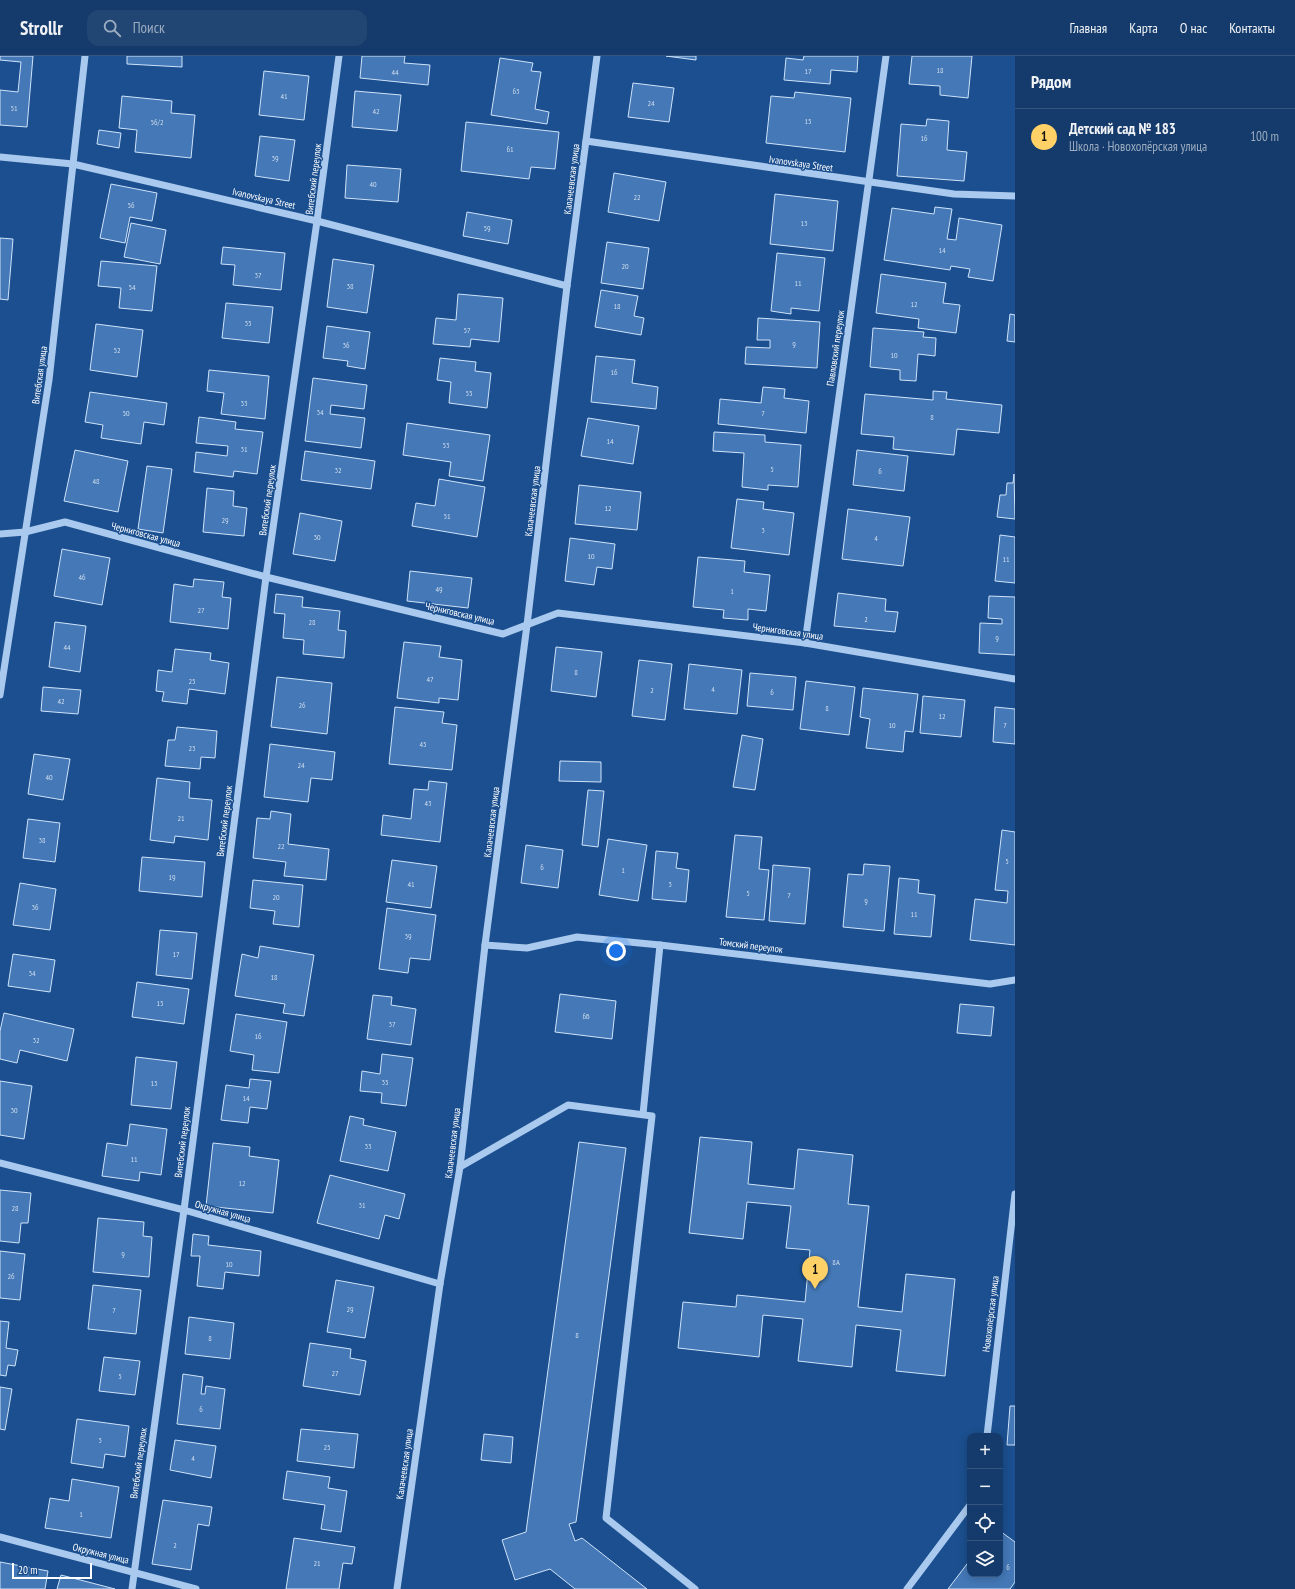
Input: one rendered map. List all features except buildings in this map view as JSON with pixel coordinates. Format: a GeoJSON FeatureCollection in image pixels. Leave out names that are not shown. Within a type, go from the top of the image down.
{"type":"FeatureCollection","features":[{"type":"Feature","properties":{"kind":"street","name":"Витебская улица"},"geometry":{"type":"LineString","coordinates":[[0,695],[49,380],[85,56]]}},
{"type":"Feature","properties":{"kind":"street","name":"Витебский переулок"},"geometry":{"type":"LineString","coordinates":[[132,1589],[184,1210],[266,577],[339,56]]}},
{"type":"Feature","properties":{"kind":"street","name":"Калачеевская улица"},"geometry":{"type":"LineString","coordinates":[[397,1589],[440,1284],[460,1167],[485,945],[527,625],[567,286],[597,56]]}},
{"type":"Feature","properties":{"kind":"street","name":"Павловский переулок"},"geometry":{"type":"LineString","coordinates":[[805,642],[867,183],[886,56]]}},
{"type":"Feature","properties":{"kind":"street","name":"Ivanovskaya Street"},"geometry":{"type":"LineString","coordinates":[[586,141],[867,183],[954,194],[1015,196]]}},
{"type":"Feature","properties":{"kind":"street","name":"Ivanovskaya Street"},"geometry":{"type":"LineString","coordinates":[[0,157],[73,164],[317,221],[567,286]]}},
{"type":"Feature","properties":{"kind":"street","name":"Черниговская улица"},"geometry":{"type":"LineString","coordinates":[[0,534],[25,532],[65,522],[266,577],[503,634],[558,613],[805,642],[1015,679]]}},
{"type":"Feature","properties":{"kind":"street","name":"Томский переулок"},"geometry":{"type":"LineString","coordinates":[[485,945],[527,948],[577,936],[990,984],[1015,980]]}},
{"type":"Feature","properties":{"kind":"street"},"geometry":{"type":"LineString","coordinates":[[642,1114],[660,945]]}},
{"type":"Feature","properties":{"kind":"street"},"geometry":{"type":"LineString","coordinates":[[460,1167],[568,1105],[652,1116],[606,1518],[695,1589]]}},
{"type":"Feature","properties":{"kind":"street","name":"Окружная улица"},"geometry":{"type":"LineString","coordinates":[[0,1163],[184,1210],[440,1284]]}},
{"type":"Feature","properties":{"kind":"street","name":"Новохопёрская улица"},"geometry":{"type":"LineString","coordinates":[[987,1433],[1015,1194]]}},
{"type":"Feature","properties":{"kind":"street"},"geometry":{"type":"LineString","coordinates":[[907,1589],[967,1509]]}},
{"type":"Feature","properties":{"kind":"street","name":"Окружная улица"},"geometry":{"type":"LineString","coordinates":[[0,1537],[196,1589]]}},
{"type":"Feature","properties":{"kind":"place","name":"Детский сад № 183"},"geometry":{"type":"Point","coordinates":[815,1289]}}]}
